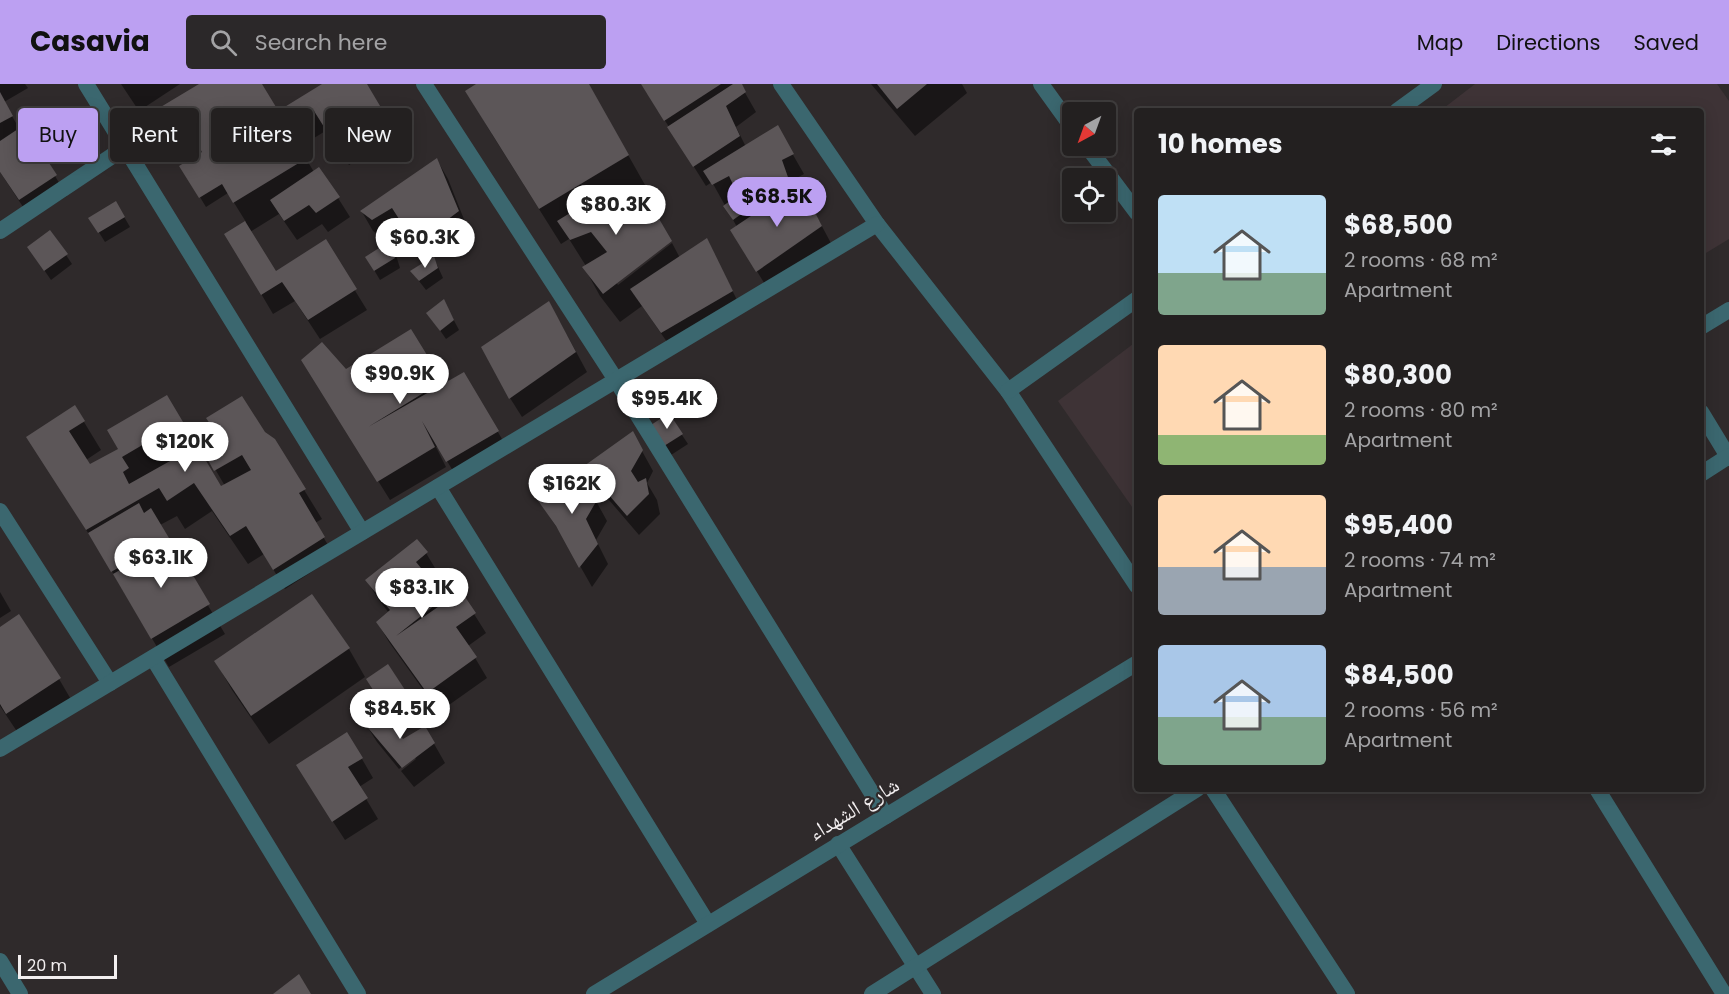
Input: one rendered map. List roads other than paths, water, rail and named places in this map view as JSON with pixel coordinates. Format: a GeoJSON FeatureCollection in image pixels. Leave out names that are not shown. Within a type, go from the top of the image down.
{"type":"FeatureCollection","features":[{"type":"Feature","properties":{"kind":"street"},"geometry":{"type":"LineString","coordinates":[[86,84],[110,124]]}},
{"type":"Feature","properties":{"kind":"street"},"geometry":{"type":"LineString","coordinates":[[424,84],[616,380],[886,816]]}},
{"type":"Feature","properties":{"kind":"street"},"geometry":{"type":"LineString","coordinates":[[781,84],[876,224],[1008,391],[1134,581]]}},
{"type":"Feature","properties":{"kind":"street"},"geometry":{"type":"LineString","coordinates":[[1041,84],[1062,113]]}},
{"type":"Feature","properties":{"kind":"street"},"geometry":{"type":"LineString","coordinates":[[1401,108],[1434,84]]}},
{"type":"Feature","properties":{"kind":"street"},"geometry":{"type":"LineString","coordinates":[[1094,156],[1134,209]]}},
{"type":"Feature","properties":{"kind":"street"},"geometry":{"type":"LineString","coordinates":[[0,231],[110,157]]}},
{"type":"Feature","properties":{"kind":"street"},"geometry":{"type":"LineString","coordinates":[[133,162],[362,532]]}},
{"type":"Feature","properties":{"kind":"street"},"geometry":{"type":"LineString","coordinates":[[0,749],[876,224]]}},
{"type":"Feature","properties":{"kind":"street"},"geometry":{"type":"LineString","coordinates":[[1008,391],[1134,301]]}},
{"type":"Feature","properties":{"kind":"street"},"geometry":{"type":"LineString","coordinates":[[1704,325],[1729,310]]}},
{"type":"Feature","properties":{"kind":"street"},"geometry":{"type":"LineString","coordinates":[[1704,417],[1729,457],[1704,472]]}},
{"type":"Feature","properties":{"kind":"street"},"geometry":{"type":"LineString","coordinates":[[438,487],[708,924]]}},
{"type":"Feature","properties":{"kind":"street"},"geometry":{"type":"LineString","coordinates":[[0,511],[110,684]]}},
{"type":"Feature","properties":{"kind":"street"},"geometry":{"type":"LineString","coordinates":[[153,658],[358,994]]}},
{"type":"Feature","properties":{"kind":"street","name":"شارع الشهداء"},"geometry":{"type":"LineString","coordinates":[[594,994],[1134,665]]}},
{"type":"Feature","properties":{"kind":"street"},"geometry":{"type":"LineString","coordinates":[[872,994],[1192,792]]}},
{"type":"Feature","properties":{"kind":"street"},"geometry":{"type":"LineString","coordinates":[[1215,792],[1347,994]]}},
{"type":"Feature","properties":{"kind":"street"},"geometry":{"type":"LineString","coordinates":[[1599,792],[1724,994]]}},
{"type":"Feature","properties":{"kind":"street"},"geometry":{"type":"LineString","coordinates":[[838,844],[933,994]]}},
{"type":"Feature","properties":{"kind":"street"},"geometry":{"type":"LineString","coordinates":[[0,961],[20,994]]}}]}
